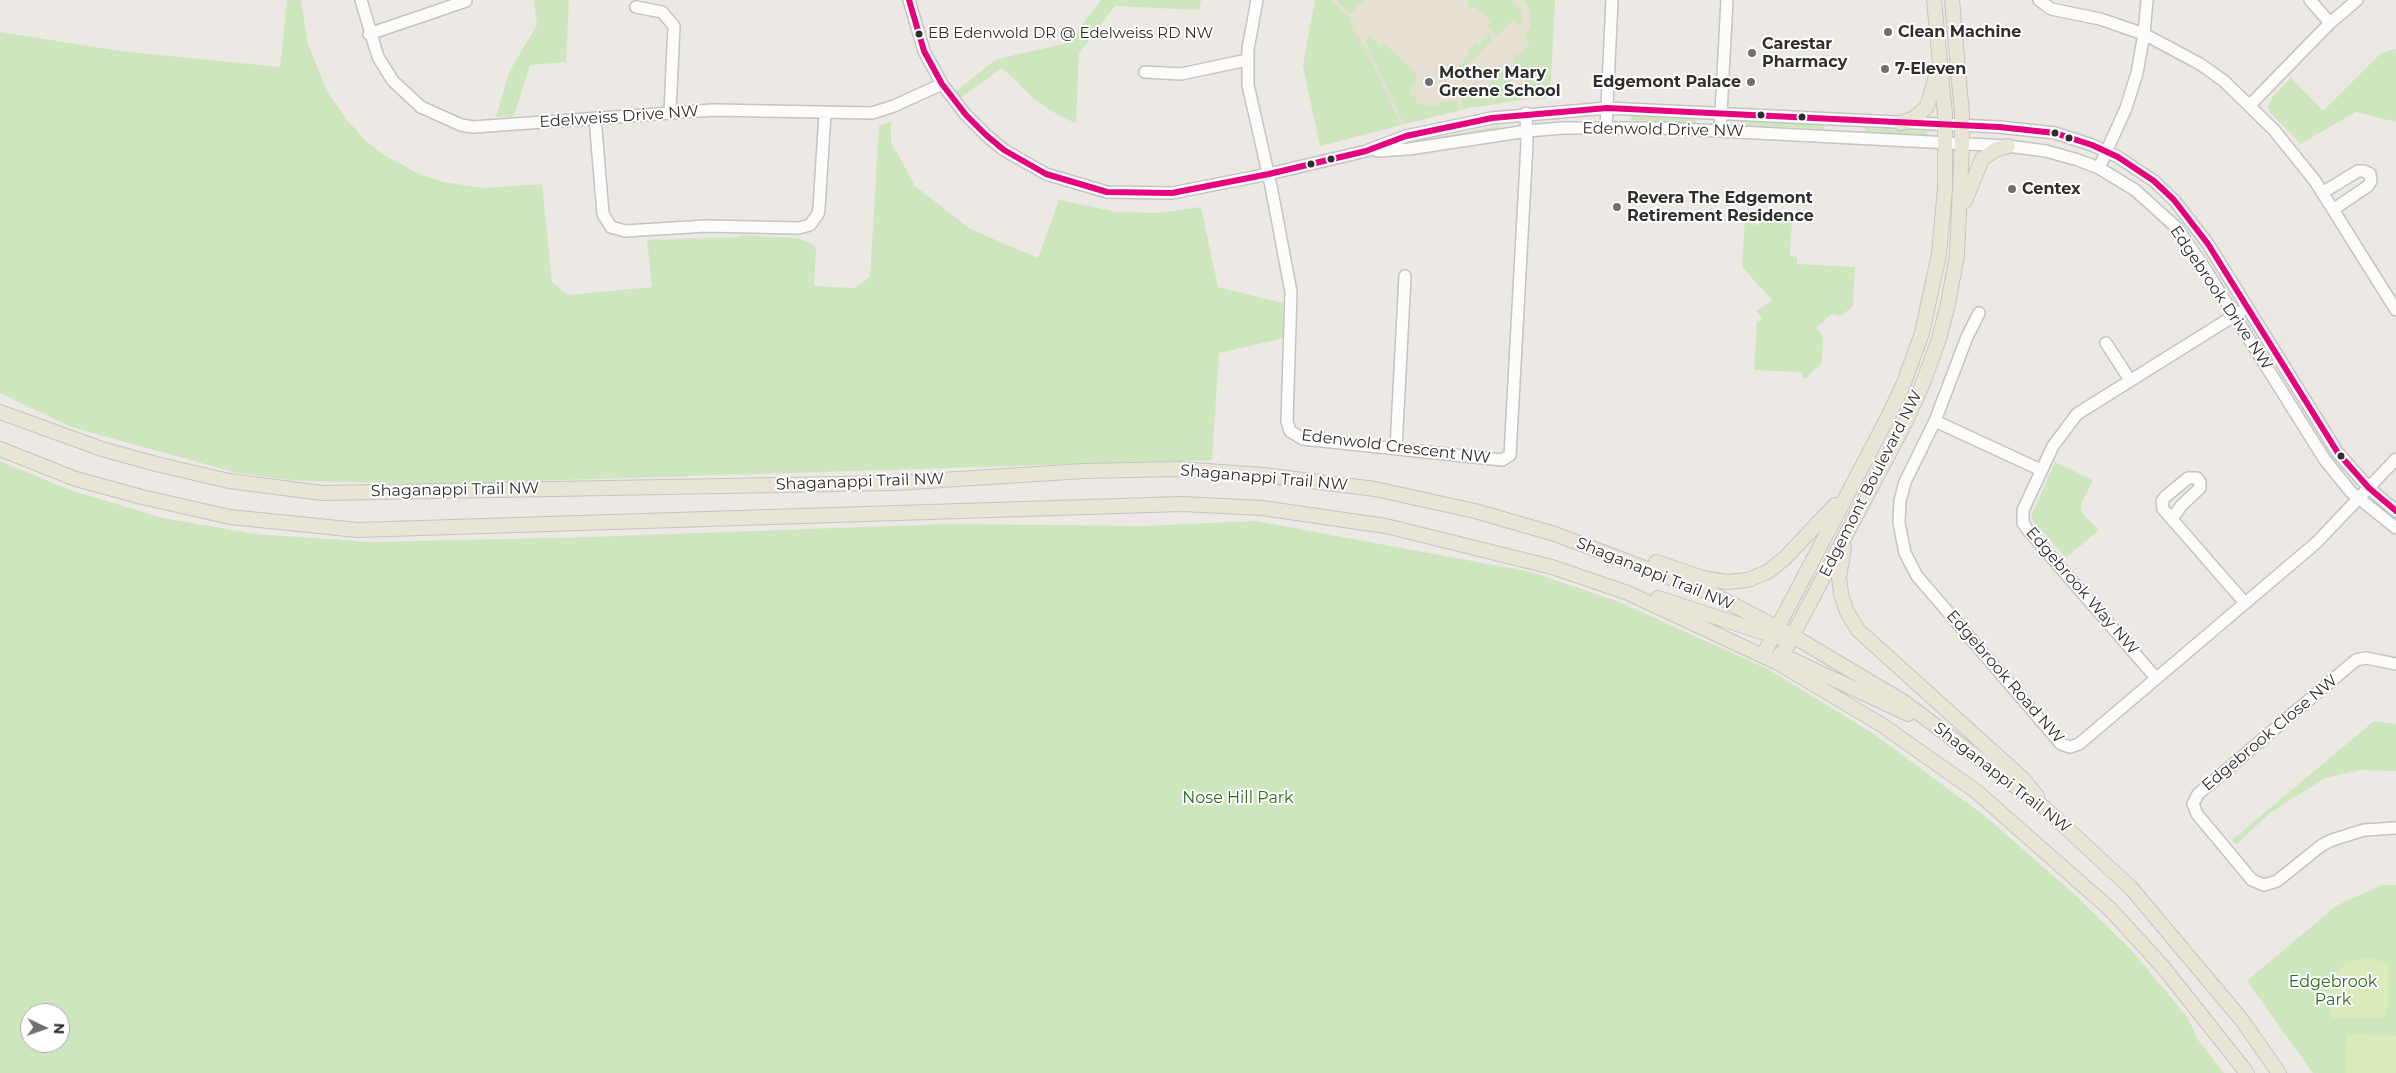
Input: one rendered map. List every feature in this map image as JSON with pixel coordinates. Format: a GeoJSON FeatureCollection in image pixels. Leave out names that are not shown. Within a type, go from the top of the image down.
{"type":"FeatureCollection","features":[{"type":"Feature","properties":{"kind":"main road","name":"Edgemont Boulevard NW"},"geometry":{"type":"LineString","coordinates":[[1763,655],[1887,419],[1904,382],[1922,333],[1936,276],[1945,188],[1945,126],[1934,0]]}},
{"type":"Feature","properties":{"kind":"main road","name":"Edgemont Boulevard NW"},"geometry":{"type":"LineString","coordinates":[[1781,659],[1854,516],[1903,427],[1921,388],[1939,339],[1955,265],[1960,214],[1962,144],[1952,0]]}},
{"type":"Feature","properties":{"kind":"main road"},"geometry":{"type":"LineString","coordinates":[[1901,123],[1914,118],[1927,107],[1940,62]]}},
{"type":"Feature","properties":{"kind":"main road"},"geometry":{"type":"LineString","coordinates":[[1960,214],[1982,159],[1994,150],[2008,146]]}},
{"type":"Feature","properties":{"kind":"main road","name":"Shaganappi Trail NW"},"geometry":{"type":"LineString","coordinates":[[0,412],[102,449],[156,464],[229,481],[324,493],[895,483],[1084,472],[1179,469],[1263,474],[1375,489],[1475,510],[1596,548],[1713,594],[1774,632],[1793,636],[1904,702],[2046,809],[2131,888],[2242,1019],[2279,1073]]}},
{"type":"Feature","properties":{"kind":"main road","name":"Shaganappi Trail NW"},"geometry":{"type":"LineString","coordinates":[[0,449],[76,479],[222,516],[358,530],[1182,504],[1262,508],[1326,515],[1395,528],[1552,567],[1628,593],[1763,655],[1781,659],[1890,730],[1977,792],[2110,909],[2163,967],[2247,1073]]}},
{"type":"Feature","properties":{"kind":"main road"},"geometry":{"type":"LineString","coordinates":[[1596,548],[1607,546],[1703,578],[1727,582],[1748,580],[1769,571],[1785,558],[1850,488]]}},
{"type":"Feature","properties":{"kind":"main road"},"geometry":{"type":"LineString","coordinates":[[1854,516],[1842,553],[1839,577],[1841,594],[1847,612],[1858,630],[2023,779],[2046,809]]}},
{"type":"Feature","properties":{"kind":"main road"},"geometry":{"type":"LineString","coordinates":[[1628,593],[1648,594],[1774,632]]}},
{"type":"Feature","properties":{"kind":"main road"},"geometry":{"type":"LineString","coordinates":[[1781,659],[1938,728]]}},
{"type":"Feature","properties":{"kind":"street","name":"Edelweiss Drive NW"},"geometry":{"type":"LineString","coordinates":[[362,0],[369,34],[384,68],[407,96],[421,107],[461,125],[485,128],[670,112],[743,110],[824,114],[872,113],[894,106],[942,84]]}},
{"type":"Feature","properties":{"kind":"street","name":"Edenwold Drive NW"},"geometry":{"type":"LineString","coordinates":[[909,0],[924,51],[942,84],[966,115],[1004,150],[1046,174],[1081,186],[1107,192],[1172,193],[1268,174],[1366,151],[1422,132],[1492,118],[1526,114],[1607,108],[1945,126]]}},
{"type":"Feature","properties":{"kind":"street"},"geometry":{"type":"LineString","coordinates":[[1257,0],[1247,60],[1248,85],[1268,174]]}},
{"type":"Feature","properties":{"kind":"street"},"geometry":{"type":"LineString","coordinates":[[1606,128],[1612,0]]}},
{"type":"Feature","properties":{"kind":"street"},"geometry":{"type":"LineString","coordinates":[[1720,131],[1727,0]]}},
{"type":"Feature","properties":{"kind":"street"},"geometry":{"type":"LineString","coordinates":[[2039,0],[2044,6],[2051,9],[2100,19],[2144,34],[2200,64],[2250,105],[2286,143],[2334,209],[2396,309]]}},
{"type":"Feature","properties":{"kind":"street"},"geometry":{"type":"LineString","coordinates":[[2099,168],[2132,91],[2144,34],[2147,0]]}},
{"type":"Feature","properties":{"kind":"street"},"geometry":{"type":"LineString","coordinates":[[2310,0],[2330,23]]}},
{"type":"Feature","properties":{"kind":"street"},"geometry":{"type":"LineString","coordinates":[[2250,105],[2330,23],[2357,0]]}},
{"type":"Feature","properties":{"kind":"street"},"geometry":{"type":"LineString","coordinates":[[369,34],[466,1]]}},
{"type":"Feature","properties":{"kind":"street"},"geometry":{"type":"LineString","coordinates":[[636,7],[662,12],[674,26],[670,112]]}},
{"type":"Feature","properties":{"kind":"street"},"geometry":{"type":"LineString","coordinates":[[1145,72],[1181,74],[1247,60]]}},
{"type":"Feature","properties":{"kind":"street"},"geometry":{"type":"LineString","coordinates":[[595,118],[603,214],[611,227],[625,231],[706,226],[799,228],[810,225],[818,214],[824,114]]}},
{"type":"Feature","properties":{"kind":"street","name":"Edenwold Crescent NW"},"geometry":{"type":"LineString","coordinates":[[1268,174],[1291,292],[1288,428],[1294,436],[1303,439],[1502,460],[1510,455],[1527,132],[1526,114]]}},
{"type":"Feature","properties":{"kind":"street","name":"Edgebrook Drive NW"},"geometry":{"type":"LineString","coordinates":[[1945,126],[1999,127],[2055,133],[2107,151],[2154,181],[2174,200],[2208,244],[2338,454],[2369,488],[2396,511]]}},
{"type":"Feature","properties":{"kind":"street","name":"Edenwold Drive NW"},"geometry":{"type":"LineString","coordinates":[[1366,151],[1409,149],[1527,132],[1606,128],[1720,131],[1962,144]]}},
{"type":"Feature","properties":{"kind":"street","name":"Edgebrook Drive NW"},"geometry":{"type":"LineString","coordinates":[[1962,144],[2008,146],[2046,151],[2099,168],[2135,190],[2176,227],[2325,460],[2340,480],[2359,499],[2396,528]]}},
{"type":"Feature","properties":{"kind":"street"},"geometry":{"type":"LineString","coordinates":[[2322,193],[2358,172],[2364,170],[2370,174],[2371,181],[2368,186],[2334,209]]}},
{"type":"Feature","properties":{"kind":"street"},"geometry":{"type":"LineString","coordinates":[[1396,448],[1405,276]]}},
{"type":"Feature","properties":{"kind":"street","name":"Edgebrook Way NW"},"geometry":{"type":"LineString","coordinates":[[2156,678],[2023,523],[2023,510],[2053,446],[2077,414],[2248,308]]}},
{"type":"Feature","properties":{"kind":"street","name":"Edgebrook Road NW"},"geometry":{"type":"LineString","coordinates":[[1979,313],[1967,337],[1935,421],[1911,466],[1900,501],[1899,522],[1904,553],[1917,576],[2061,744],[2070,747],[2079,744],[2316,543],[2396,459]]}},
{"type":"Feature","properties":{"kind":"street"},"geometry":{"type":"LineString","coordinates":[[2106,343],[2130,380]]}},
{"type":"Feature","properties":{"kind":"street"},"geometry":{"type":"LineString","coordinates":[[1935,421],[2041,470]]}},
{"type":"Feature","properties":{"kind":"street"},"geometry":{"type":"LineString","coordinates":[[2172,519],[2244,603]]}},
{"type":"Feature","properties":{"kind":"street","name":"Edgebrook Close NW"},"geometry":{"type":"LineString","coordinates":[[2396,664],[2366,658],[2356,660],[2198,794],[2193,804],[2197,814],[2252,880],[2264,884],[2278,881],[2322,845],[2332,840],[2364,830],[2396,828]]}},
{"type":"Feature","properties":{"kind":"shaded area","name":"Mother Mary Greene School"},"geometry":{"type":"Polygon","coordinates":[[[1315,0],[1555,0],[1550,98],[1510,101],[1469,108],[1320,146],[1303,66],[1315,0]]]}},
{"type":"Feature","properties":{"kind":"green space"},"geometry":{"type":"Polygon","coordinates":[[[287,0],[301,0],[308,44],[328,93],[348,121],[365,140],[384,155],[421,175],[444,182],[483,188],[542,184],[552,282],[568,295],[652,287],[647,240],[738,237],[741,235],[797,238],[811,243],[816,248],[814,286],[855,288],[870,277],[879,126],[891,122],[891,142],[915,186],[970,229],[1038,258],[1059,200],[1117,212],[1159,213],[1201,207],[1218,287],[1283,303],[1284,338],[1219,353],[1212,460],[430,484],[302,481],[237,473],[71,427],[0,393],[0,32],[120,51],[280,67],[287,0]]]}},
{"type":"Feature","properties":{"kind":"green space"},"geometry":{"type":"Polygon","coordinates":[[[534,0],[569,0],[566,62],[530,65],[514,116],[496,117],[509,72],[537,25],[534,0]]]}},
{"type":"Feature","properties":{"kind":"green space"},"geometry":{"type":"Polygon","coordinates":[[[1101,0],[1201,0],[1199,10],[1115,6],[1079,54],[1076,123],[1061,117],[1035,100],[1002,68],[960,98],[956,91],[997,59],[1068,43],[1101,0]]]}},
{"type":"Feature","properties":{"kind":"green space"},"geometry":{"type":"Polygon","coordinates":[[[1315,0],[1332,0],[1351,20],[1351,26],[1366,49],[1401,125],[1320,146],[1303,66],[1315,0]]]}},
{"type":"Feature","properties":{"kind":"green space"},"geometry":{"type":"Polygon","coordinates":[[[1336,0],[1364,0],[1350,14],[1336,0]]]}},
{"type":"Feature","properties":{"kind":"green space"},"geometry":{"type":"Polygon","coordinates":[[[1468,0],[1512,0],[1522,10],[1523,21],[1520,27],[1513,20],[1497,36],[1487,27],[1491,22],[1474,6],[1470,9],[1467,4],[1468,0]]]}},
{"type":"Feature","properties":{"kind":"green space"},"geometry":{"type":"Polygon","coordinates":[[[1524,0],[1555,0],[1550,98],[1536,99],[1513,59],[1512,51],[1518,56],[1530,43],[1524,36],[1530,26],[1531,12],[1524,0]]]}},
{"type":"Feature","properties":{"kind":"green space"},"geometry":{"type":"Polygon","coordinates":[[[1486,32],[1493,40],[1464,68],[1457,67],[1471,55],[1467,51],[1476,42],[1479,45],[1486,38],[1483,35],[1486,32]]]}},
{"type":"Feature","properties":{"kind":"green space"},"geometry":{"type":"Polygon","coordinates":[[[1370,35],[1381,46],[1384,43],[1416,73],[1415,85],[1411,85],[1411,95],[1416,95],[1416,102],[1426,106],[1436,106],[1441,102],[1458,101],[1461,110],[1404,124],[1365,41],[1370,35]]]}},
{"type":"Feature","properties":{"kind":"green space"},"geometry":{"type":"Polygon","coordinates":[[[2396,49],[2396,122],[2356,112],[2300,144],[2271,113],[2268,106],[2273,96],[2291,78],[2323,111],[2381,53],[2396,49]]]}},
{"type":"Feature","properties":{"kind":"green space"},"geometry":{"type":"Polygon","coordinates":[[[1505,69],[1522,100],[1463,109],[1459,91],[1469,86],[1478,96],[1505,69]]]}},
{"type":"Feature","properties":{"kind":"green space"},"geometry":{"type":"Polygon","coordinates":[[[1631,116],[1696,119],[1696,123],[1630,120],[1631,116]]]}},
{"type":"Feature","properties":{"kind":"green space"},"geometry":{"type":"Polygon","coordinates":[[[1746,121],[1824,125],[1824,129],[1745,125],[1746,121]]]}},
{"type":"Feature","properties":{"kind":"green space"},"geometry":{"type":"Polygon","coordinates":[[[1499,126],[1500,130],[1416,143],[1416,141],[1499,126]]]}},
{"type":"Feature","properties":{"kind":"green space"},"geometry":{"type":"Polygon","coordinates":[[[1865,128],[1927,131],[1927,135],[1865,132],[1865,128]]]}},
{"type":"Feature","properties":{"kind":"green space"},"geometry":{"type":"Polygon","coordinates":[[[1743,215],[1748,216],[1757,226],[1761,222],[1757,218],[1792,220],[1790,256],[1797,257],[1797,264],[1855,267],[1853,306],[1841,316],[1832,314],[1816,328],[1823,336],[1822,363],[1806,378],[1803,378],[1802,372],[1754,370],[1757,321],[1761,321],[1761,317],[1756,311],[1772,300],[1742,267],[1745,217],[1740,217],[1743,215]]]}},
{"type":"Feature","properties":{"kind":"green space","name":"Nose Hill Park"},"geometry":{"type":"Polygon","coordinates":[[[0,461],[70,490],[163,518],[255,534],[371,542],[589,537],[948,524],[1143,526],[1256,521],[1531,572],[1617,601],[1768,669],[1874,734],[1986,817],[2074,894],[2133,952],[2188,1018],[2198,1040],[2224,1073],[0,1073],[0,461]]]}},
{"type":"Feature","properties":{"kind":"green space"},"geometry":{"type":"Polygon","coordinates":[[[2055,462],[2093,480],[2082,502],[2081,509],[2084,515],[2099,530],[2066,558],[2033,521],[2031,516],[2055,462]]]}},
{"type":"Feature","properties":{"kind":"green space"},"geometry":{"type":"Polygon","coordinates":[[[2374,721],[2396,724],[2396,771],[2361,770],[2325,778],[2270,813],[2236,845],[2232,840],[2374,721]]]}},
{"type":"Feature","properties":{"kind":"green space","name":"Edgebrook Park"},"geometry":{"type":"Polygon","coordinates":[[[2382,885],[2396,885],[2396,1073],[2313,1073],[2247,981],[2336,906],[2382,885]]]}},
{"type":"Feature","properties":{"kind":"green space"},"geometry":{"type":"Polygon","coordinates":[[[2365,957],[2389,963],[2387,1014],[2381,1019],[2332,1018],[2328,993],[2332,977],[2345,964],[2365,957]]]}},
{"type":"Feature","properties":{"kind":"green space"},"geometry":{"type":"Polygon","coordinates":[[[2347,1034],[2396,1036],[2396,1073],[2346,1073],[2347,1034]]]}},
{"type":"Feature","properties":{"kind":"transit line"},"geometry":{"type":"LineString","coordinates":[[909,0],[924,51],[942,84],[966,115],[986,135],[1004,150],[1046,174],[1107,192],[1172,193],[1269,174],[1366,151],[1406,136],[1492,118],[1607,108],[1999,127],[2055,133],[2092,145],[2118,157],[2154,181],[2174,200],[2208,244],[2338,453],[2369,488],[2396,511]]}},
{"type":"Feature","properties":{"kind":"place","name":"Clean Machine"},"geometry":{"type":"Point","coordinates":[1888,32]}},
{"type":"Feature","properties":{"kind":"place","name":"EB Edenwold DR @ Edelweiss RD NW"},"geometry":{"type":"Point","coordinates":[919,34]}},
{"type":"Feature","properties":{"kind":"place","name":"Carestar Pharmacy"},"geometry":{"type":"Point","coordinates":[1752,53]}},
{"type":"Feature","properties":{"kind":"place","name":"7-Eleven"},"geometry":{"type":"Point","coordinates":[1885,69]}},
{"type":"Feature","properties":{"kind":"place","name":"Mother Mary Greene School"},"geometry":{"type":"Point","coordinates":[1429,82]}},
{"type":"Feature","properties":{"kind":"place","name":"Edgemont Palace"},"geometry":{"type":"Point","coordinates":[1751,82]}},
{"type":"Feature","properties":{"kind":"place","name":"Centex"},"geometry":{"type":"Point","coordinates":[2012,189]}},
{"type":"Feature","properties":{"kind":"place","name":"Revera The Edgemont Retirement Residence"},"geometry":{"type":"Point","coordinates":[1617,207]}}]}
